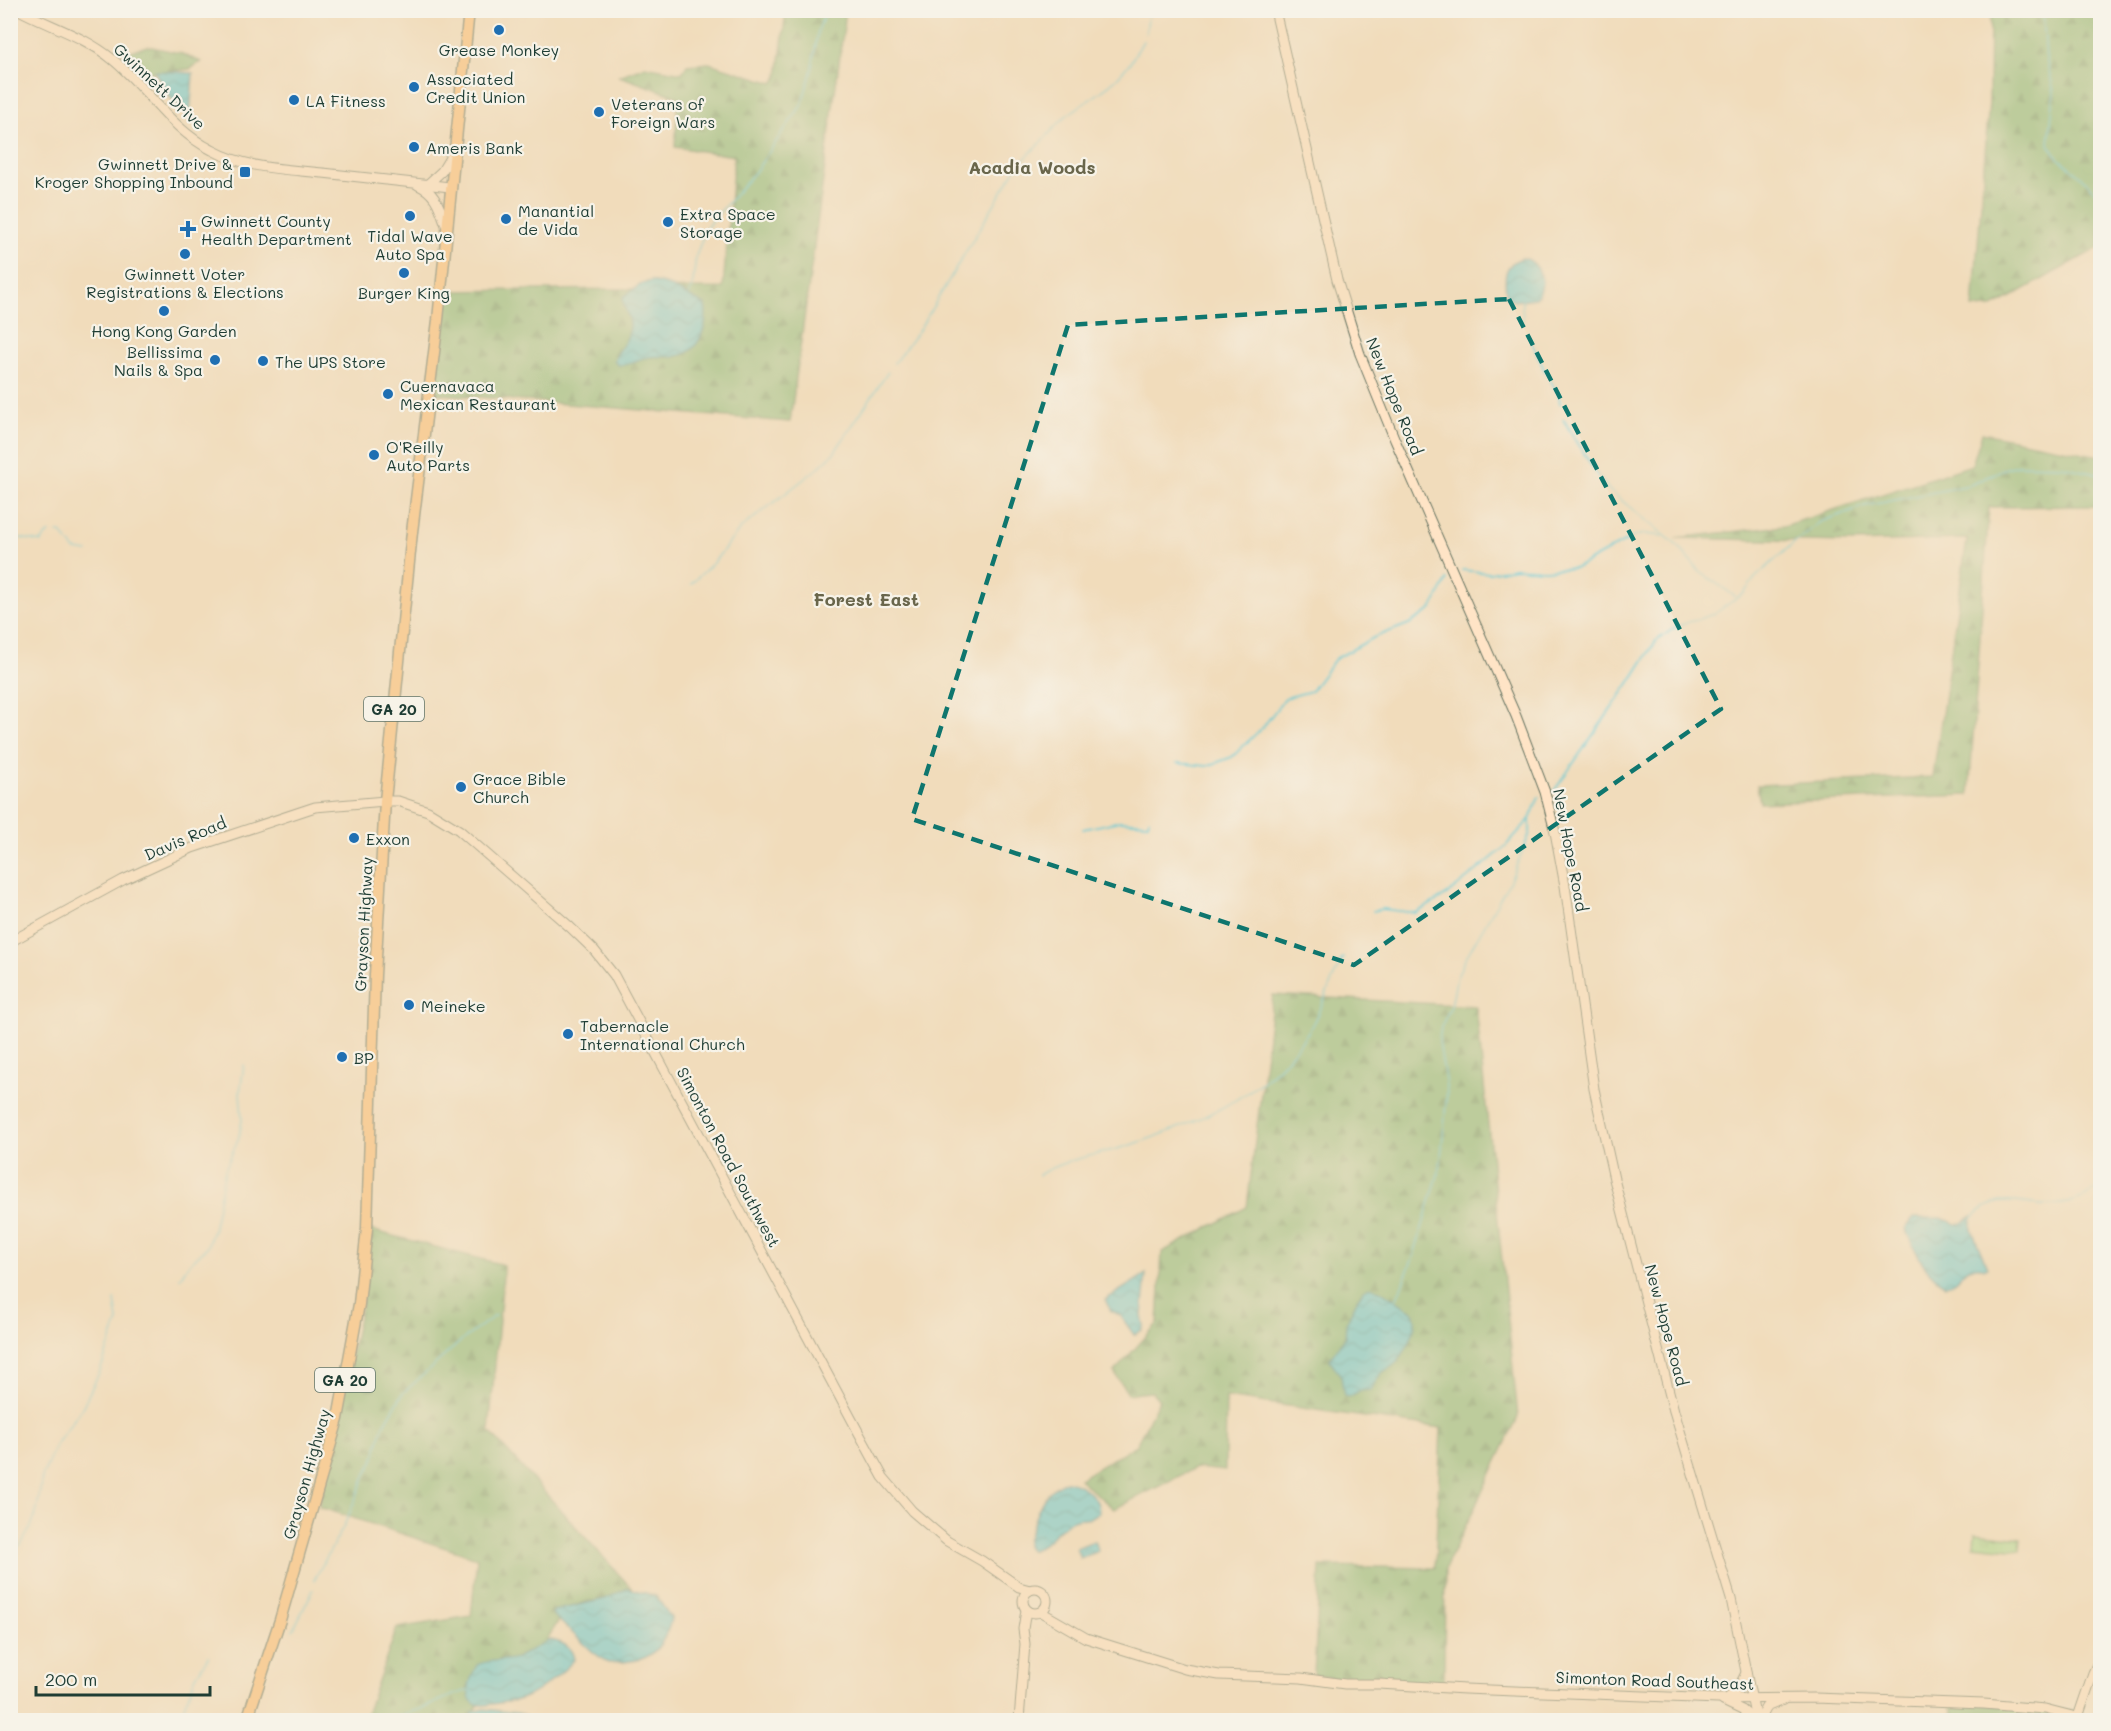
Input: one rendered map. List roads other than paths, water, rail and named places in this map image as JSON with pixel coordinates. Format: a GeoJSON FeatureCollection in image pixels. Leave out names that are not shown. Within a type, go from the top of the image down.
{"type":"FeatureCollection","features":[{"type":"Feature","properties":{"kind":"main road","name":"Grayson Highway"},"geometry":{"type":"LineString","coordinates":[[247,1720],[280,1620],[338,1419],[359,1304],[367,1228],[375,975],[385,801],[412,532],[438,320],[469,10]]}},
{"type":"Feature","properties":{"kind":"street","name":"Gwinnett Drive"},"geometry":{"type":"LineString","coordinates":[[19,10],[75,35],[102,51],[135,81],[176,125],[199,143],[236,161],[268,168],[450,187]]}},
{"type":"Feature","properties":{"kind":"street","name":"New Hope Road"},"geometry":{"type":"LineString","coordinates":[[1275,10],[1337,280],[1360,354],[1395,440],[1513,707],[1545,792],[1565,886],[1594,1089],[1614,1179],[1674,1411],[1731,1599],[1756,1720]]}},
{"type":"Feature","properties":{"kind":"street"},"geometry":{"type":"LineString","coordinates":[[428,184],[442,171],[454,152]]}},
{"type":"Feature","properties":{"kind":"street"},"geometry":{"type":"LineString","coordinates":[[411,182],[427,189],[432,195],[446,225]]}},
{"type":"Feature","properties":{"kind":"street","name":"Davis Road"},"geometry":{"type":"LineString","coordinates":[[10,942],[123,880],[192,848],[315,807],[385,801]]}},
{"type":"Feature","properties":{"kind":"street","name":"Simonton Road Southwest"},"geometry":{"type":"LineString","coordinates":[[385,801],[398,801],[421,808],[452,825],[569,926],[604,962],[628,1000],[883,1477],[904,1503],[928,1526],[1016,1591],[1023,1599]]}},
{"type":"Feature","properties":{"kind":"street","name":"Simonton Road Southwest"},"geometry":{"type":"LineString","coordinates":[[969,1555],[982,1561],[1019,1587],[1030,1590]]}},
{"type":"Feature","properties":{"kind":"street"},"geometry":{"type":"LineString","coordinates":[[1019,1720],[1026,1610],[1023,1599],[1030,1590],[1042,1591],[1046,1598],[1041,1609],[1031,1621],[1024,1644]]}},
{"type":"Feature","properties":{"kind":"street"},"geometry":{"type":"LineString","coordinates":[[1026,1610],[1041,1609]]}},
{"type":"Feature","properties":{"kind":"street","name":"Simonton Road Southeast"},"geometry":{"type":"LineString","coordinates":[[1041,1609],[1053,1611],[1093,1640],[1185,1669],[1219,1675],[1301,1678],[1345,1684],[1379,1683],[1465,1689],[1722,1699],[1984,1704],[2045,1709],[2088,1720]]}},
{"type":"Feature","properties":{"kind":"street"},"geometry":{"type":"LineString","coordinates":[[2078,1717],[2100,1659]]}},
{"type":"Feature","properties":{"kind":"street"},"geometry":{"type":"LineString","coordinates":[[1747,1675],[1758,1690],[1782,1699],[1766,1707],[1756,1720],[1722,1699],[1738,1689],[1747,1675]]}},
{"type":"Feature","properties":{"kind":"water"},"geometry":{"type":"Polygon","coordinates":[[[154,71],[193,73],[190,117],[170,97],[154,71]]]}},
{"type":"Feature","properties":{"kind":"water"},"geometry":{"type":"Polygon","coordinates":[[[1522,258],[1534,264],[1538,269],[1542,281],[1541,287],[1535,298],[1514,301],[1507,296],[1505,276],[1508,267],[1522,258]]]}},
{"type":"Feature","properties":{"kind":"water"},"geometry":{"type":"Polygon","coordinates":[[[651,281],[668,285],[705,305],[706,320],[702,335],[693,348],[681,355],[649,357],[618,365],[614,361],[628,336],[630,325],[623,297],[641,284],[651,281]]]}},
{"type":"Feature","properties":{"kind":"water"},"geometry":{"type":"Polygon","coordinates":[[[1972,1216],[1972,1230],[1987,1267],[1970,1267],[1956,1281],[1946,1285],[1932,1275],[1922,1262],[1906,1227],[1913,1218],[1941,1218],[1961,1224],[1972,1216]]]}},
{"type":"Feature","properties":{"kind":"water"},"geometry":{"type":"Polygon","coordinates":[[[1146,1274],[1142,1316],[1144,1326],[1134,1335],[1120,1315],[1111,1311],[1105,1300],[1146,1274]]]}},
{"type":"Feature","properties":{"kind":"water"},"geometry":{"type":"Polygon","coordinates":[[[1370,1287],[1380,1290],[1412,1311],[1415,1324],[1402,1355],[1393,1366],[1382,1373],[1371,1390],[1359,1391],[1349,1397],[1344,1396],[1341,1376],[1330,1360],[1345,1338],[1346,1324],[1357,1300],[1363,1290],[1370,1287]]]}},
{"type":"Feature","properties":{"kind":"water"},"geometry":{"type":"Polygon","coordinates":[[[1067,1481],[1089,1492],[1096,1501],[1099,1512],[1088,1519],[1079,1518],[1065,1525],[1045,1543],[1031,1551],[1027,1546],[1027,1541],[1040,1505],[1051,1491],[1067,1481]]]}},
{"type":"Feature","properties":{"kind":"water"},"geometry":{"type":"Polygon","coordinates":[[[1094,1541],[1098,1551],[1080,1558],[1076,1548],[1094,1541]]]}},
{"type":"Feature","properties":{"kind":"water"},"geometry":{"type":"Polygon","coordinates":[[[628,1588],[656,1596],[671,1618],[666,1635],[659,1646],[642,1659],[608,1663],[552,1614],[553,1611],[605,1599],[628,1588]]]}},
{"type":"Feature","properties":{"kind":"water"},"geometry":{"type":"Polygon","coordinates":[[[551,1640],[566,1646],[572,1652],[574,1660],[547,1684],[530,1695],[515,1700],[484,1705],[471,1701],[469,1685],[477,1665],[516,1658],[551,1640]]]}},
{"type":"Feature","properties":{"kind":"water"},"geometry":{"type":"Polygon","coordinates":[[[484,1709],[518,1713],[532,1720],[470,1720],[472,1712],[484,1709]]]}},
{"type":"Feature","properties":{"kind":"waterway"},"geometry":{"type":"LineString","coordinates":[[689,295],[696,256],[706,228],[755,172],[801,106],[811,73],[818,31],[826,10]]}},
{"type":"Feature","properties":{"kind":"waterway"},"geometry":{"type":"LineString","coordinates":[[1146,33],[1149,10]]}},
{"type":"Feature","properties":{"kind":"waterway"},"geometry":{"type":"LineString","coordinates":[[2043,10],[2046,58],[2054,92],[2049,144],[2058,158],[2082,177],[2100,197]]}},
{"type":"Feature","properties":{"kind":"waterway"},"geometry":{"type":"LineString","coordinates":[[894,363],[919,330],[1016,168],[1066,116],[1117,78],[1130,63],[1143,41]]}},
{"type":"Feature","properties":{"kind":"waterway"},"geometry":{"type":"LineString","coordinates":[[1522,301],[1523,321]]}},
{"type":"Feature","properties":{"kind":"waterway"},"geometry":{"type":"LineString","coordinates":[[1528,333],[1544,369],[1559,394],[1560,404]]}},
{"type":"Feature","properties":{"kind":"waterway"},"geometry":{"type":"LineString","coordinates":[[691,584],[713,563],[741,528],[834,453],[888,372]]}},
{"type":"Feature","properties":{"kind":"waterway"},"geometry":{"type":"LineString","coordinates":[[1563,419],[1596,473],[1610,491],[1679,547],[1700,572],[1736,597]]}},
{"type":"Feature","properties":{"kind":"waterway"},"geometry":{"type":"LineString","coordinates":[[1554,791],[1656,641],[1677,626],[1714,614],[1744,593],[1755,578],[1820,522],[1865,506],[1970,485],[2017,465],[2062,466],[2100,475]]}},
{"type":"Feature","properties":{"kind":"waterway"},"geometry":{"type":"LineString","coordinates":[[10,536],[41,542],[49,532]]}},
{"type":"Feature","properties":{"kind":"waterway"},"geometry":{"type":"LineString","coordinates":[[57,533],[61,533],[75,550],[88,552]]}},
{"type":"Feature","properties":{"kind":"waterway"},"geometry":{"type":"LineString","coordinates":[[1462,570],[1490,573],[1515,568],[1544,570],[1576,568],[1635,536],[1645,534],[1662,536]]}},
{"type":"Feature","properties":{"kind":"waterway"},"geometry":{"type":"LineString","coordinates":[[1177,763],[1207,766],[1232,757],[1263,727],[1285,698],[1311,691],[1335,659],[1375,637],[1409,624],[1431,610],[1447,580]]}},
{"type":"Feature","properties":{"kind":"waterway"},"geometry":{"type":"LineString","coordinates":[[1373,911],[1382,909],[1416,913],[1448,894],[1503,849],[1530,819],[1539,797]]}},
{"type":"Feature","properties":{"kind":"waterway"},"geometry":{"type":"LineString","coordinates":[[1083,829],[1120,821],[1148,823],[1149,819]]}},
{"type":"Feature","properties":{"kind":"waterway"},"geometry":{"type":"LineString","coordinates":[[1396,1300],[1413,1258],[1440,1168],[1447,1092],[1439,1041],[1441,1027],[1451,1006],[1457,976],[1465,959],[1510,881],[1530,833],[1530,819]]}},
{"type":"Feature","properties":{"kind":"waterway"},"geometry":{"type":"LineString","coordinates":[[1039,1175],[1061,1164],[1123,1148],[1184,1126],[1231,1103],[1253,1088],[1274,1072],[1308,1032],[1343,958]]}},
{"type":"Feature","properties":{"kind":"waterway"},"geometry":{"type":"LineString","coordinates":[[180,1278],[188,1265],[207,1247],[213,1231],[225,1170],[239,1137],[242,1120],[240,1092],[244,1065]]}},
{"type":"Feature","properties":{"kind":"waterway"},"geometry":{"type":"LineString","coordinates":[[1972,1218],[1987,1207],[2001,1202],[2060,1204],[2078,1200],[2100,1186]]}},
{"type":"Feature","properties":{"kind":"waterway"},"geometry":{"type":"LineString","coordinates":[[10,1555],[22,1543],[31,1527],[37,1510],[42,1477],[55,1446],[82,1408],[100,1371],[118,1321],[115,1300]]}},
{"type":"Feature","properties":{"kind":"waterway"},"geometry":{"type":"LineString","coordinates":[[314,1580],[344,1526],[373,1462],[383,1427],[403,1393],[461,1341],[496,1315]]}},
{"type":"Feature","properties":{"kind":"waterway"},"geometry":{"type":"LineString","coordinates":[[293,1630],[313,1590]]}},
{"type":"Feature","properties":{"kind":"waterway"},"geometry":{"type":"LineString","coordinates":[[174,1720],[183,1709],[196,1676],[209,1656]]}},
{"type":"Feature","properties":{"kind":"waterway"},"geometry":{"type":"LineString","coordinates":[[391,1720],[470,1690]]}},
{"type":"Feature","properties":{"kind":"place","name":"Grease Monkey"},"geometry":{"type":"Point","coordinates":[499,30]}},
{"type":"Feature","properties":{"kind":"place","name":"Associated Credit Union"},"geometry":{"type":"Point","coordinates":[414,87]}},
{"type":"Feature","properties":{"kind":"place","name":"LA Fitness"},"geometry":{"type":"Point","coordinates":[294,100]}},
{"type":"Feature","properties":{"kind":"place","name":"Veterans of Foreign Wars"},"geometry":{"type":"Point","coordinates":[599,112]}},
{"type":"Feature","properties":{"kind":"place","name":"Ameris Bank"},"geometry":{"type":"Point","coordinates":[414,147]}},
{"type":"Feature","properties":{"kind":"place","name":"Gwinnett Drive & Kroger Shopping Inbound"},"geometry":{"type":"Point","coordinates":[245,172]}},
{"type":"Feature","properties":{"kind":"place","name":"Tidal Wave Auto Spa"},"geometry":{"type":"Point","coordinates":[410,216]}},
{"type":"Feature","properties":{"kind":"place","name":"Manantial de Vida"},"geometry":{"type":"Point","coordinates":[506,219]}},
{"type":"Feature","properties":{"kind":"place","name":"Extra Space Storage"},"geometry":{"type":"Point","coordinates":[668,222]}},
{"type":"Feature","properties":{"kind":"place","name":"Gwinnett County Health Department"},"geometry":{"type":"Point","coordinates":[188,229]}},
{"type":"Feature","properties":{"kind":"place","name":"Gwinnett Voter Registrations & Elections"},"geometry":{"type":"Point","coordinates":[185,254]}},
{"type":"Feature","properties":{"kind":"place","name":"Burger King"},"geometry":{"type":"Point","coordinates":[404,273]}},
{"type":"Feature","properties":{"kind":"place","name":"Hong Kong Garden"},"geometry":{"type":"Point","coordinates":[164,311]}},
{"type":"Feature","properties":{"kind":"place","name":"Bellissima Nails & Spa"},"geometry":{"type":"Point","coordinates":[215,360]}},
{"type":"Feature","properties":{"kind":"place","name":"The UPS Store"},"geometry":{"type":"Point","coordinates":[263,361]}},
{"type":"Feature","properties":{"kind":"place","name":"Cuernavaca Mexican Restaurant"},"geometry":{"type":"Point","coordinates":[388,394]}},
{"type":"Feature","properties":{"kind":"place","name":"O'Reilly Auto Parts"},"geometry":{"type":"Point","coordinates":[374,455]}},
{"type":"Feature","properties":{"kind":"place","name":"Grace Bible Church"},"geometry":{"type":"Point","coordinates":[461,787]}},
{"type":"Feature","properties":{"kind":"place","name":"Exxon"},"geometry":{"type":"Point","coordinates":[354,838]}},
{"type":"Feature","properties":{"kind":"place","name":"Meineke"},"geometry":{"type":"Point","coordinates":[409,1005]}},
{"type":"Feature","properties":{"kind":"place","name":"Tabernacle International Church"},"geometry":{"type":"Point","coordinates":[568,1034]}},
{"type":"Feature","properties":{"kind":"place","name":"BP"},"geometry":{"type":"Point","coordinates":[342,1057]}},
{"type":"Feature","properties":{"kind":"district","name":"Acadia Woods"},"geometry":{"type":"Point","coordinates":[1032,167]}},
{"type":"Feature","properties":{"kind":"district","name":"Forest East"},"geometry":{"type":"Point","coordinates":[866,599]}}]}
